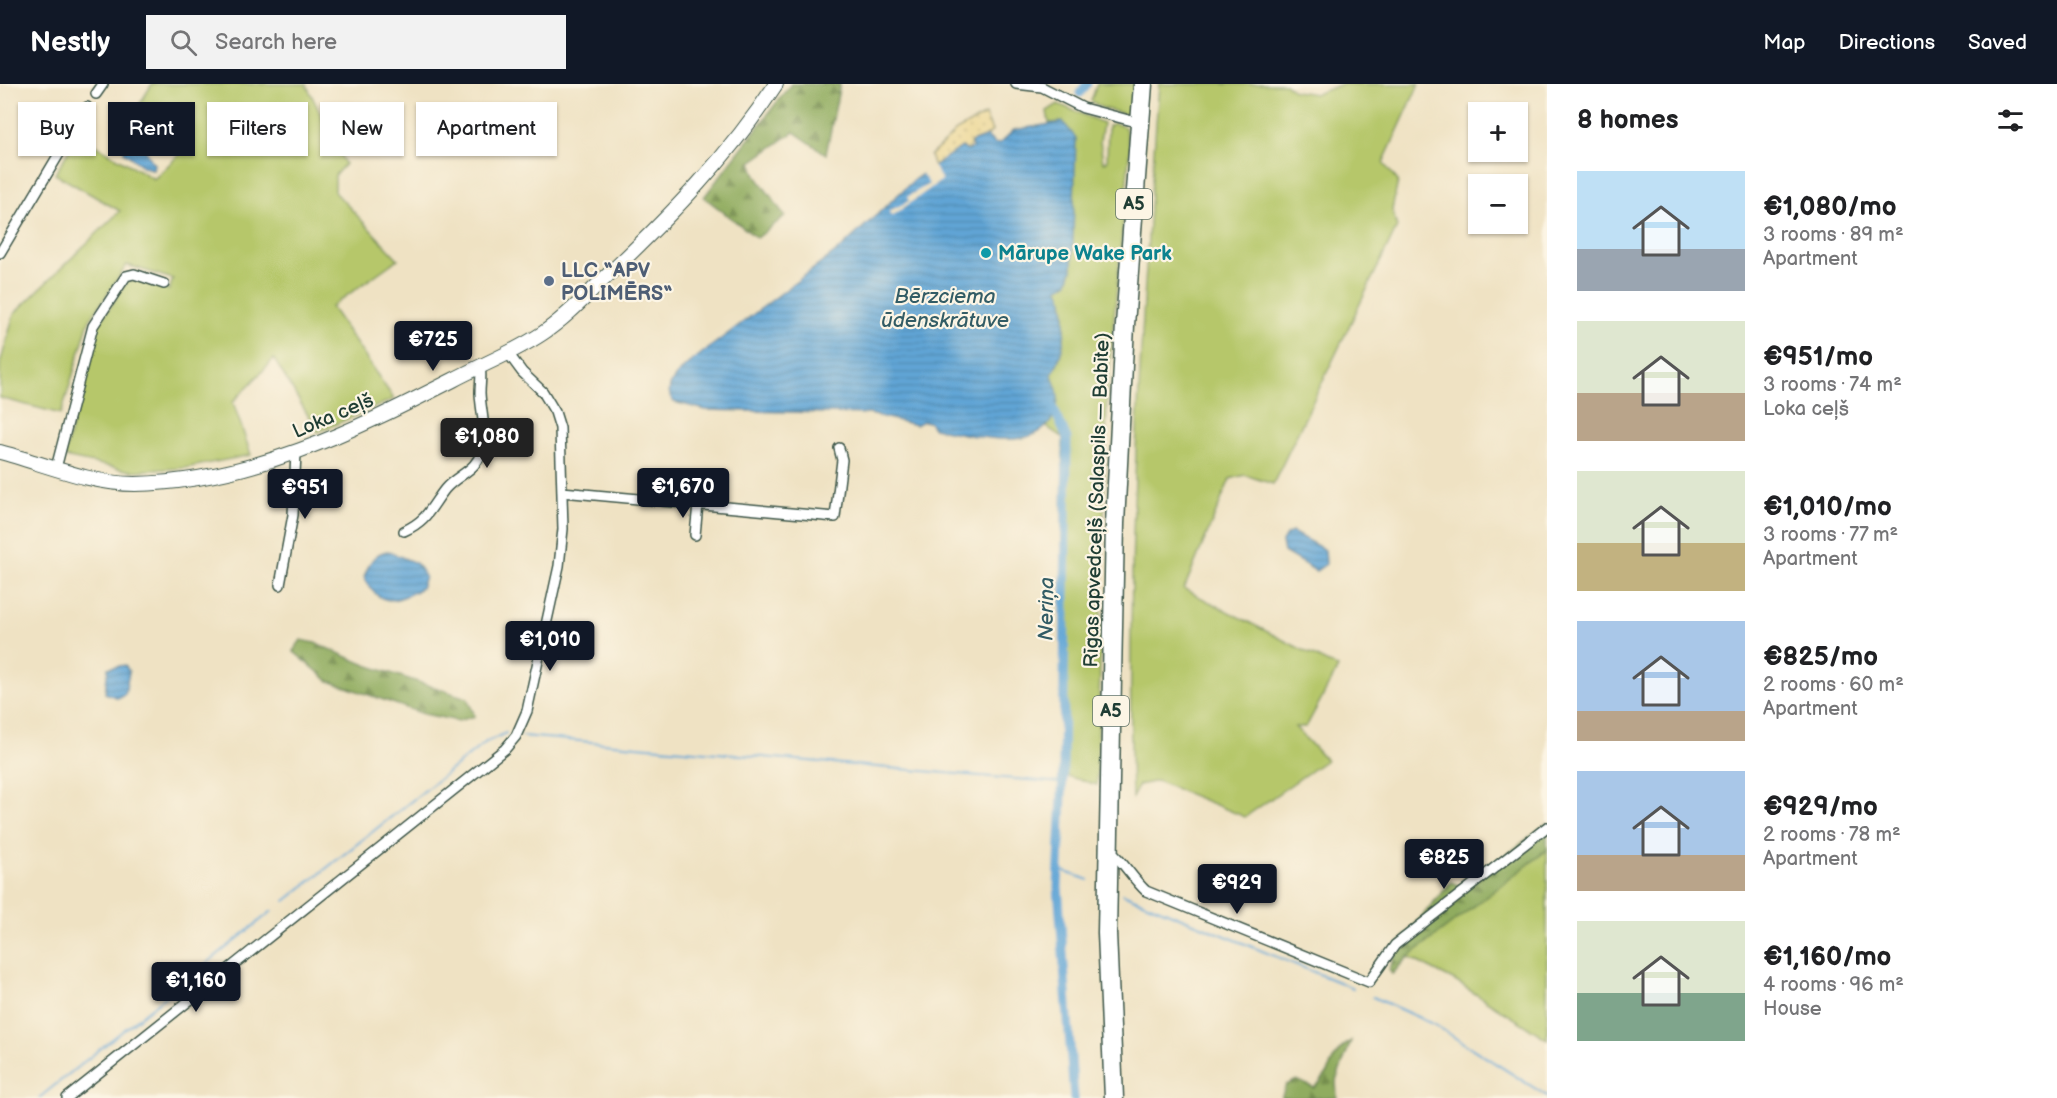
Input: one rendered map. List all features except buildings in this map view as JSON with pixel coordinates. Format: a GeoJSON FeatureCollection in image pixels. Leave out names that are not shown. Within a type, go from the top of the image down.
{"type":"FeatureCollection","features":[{"type":"Feature","properties":{"kind":"highway","name":"Rīgas apvedceļš (Salaspils — Babīte)"},"geometry":{"type":"LineString","coordinates":[[1114,1098],[1107,933],[1115,524],[1143,84]]}},
{"type":"Feature","properties":{"kind":"main road","name":"Loka ceļš"},"geometry":{"type":"LineString","coordinates":[[0,452],[56,468],[132,484],[183,481],[296,453],[354,430],[508,353],[544,332],[564,316],[682,204],[717,166],[776,84]]}},
{"type":"Feature","properties":{"kind":"street"},"geometry":{"type":"LineString","coordinates":[[96,94],[103,84]]}},
{"type":"Feature","properties":{"kind":"street"},"geometry":{"type":"LineString","coordinates":[[1016,84],[1042,87],[1083,108],[1140,123]]}},
{"type":"Feature","properties":{"kind":"street"},"geometry":{"type":"LineString","coordinates":[[0,253],[58,156]]}},
{"type":"Feature","properties":{"kind":"street"},"geometry":{"type":"LineString","coordinates":[[56,468],[93,326],[126,276],[134,274],[164,284]]}},
{"type":"Feature","properties":{"kind":"street"},"geometry":{"type":"LineString","coordinates":[[67,1098],[505,749],[516,736],[526,711],[559,566],[563,529],[560,428],[555,411],[543,392],[522,372],[508,353]]}},
{"type":"Feature","properties":{"kind":"street"},"geometry":{"type":"LineString","coordinates":[[404,531],[421,524],[446,488],[474,465],[483,451],[480,366]]}},
{"type":"Feature","properties":{"kind":"street"},"geometry":{"type":"LineString","coordinates":[[562,492],[698,504],[835,521],[842,459],[839,448]]}},
{"type":"Feature","properties":{"kind":"street"},"geometry":{"type":"LineString","coordinates":[[280,585],[293,515],[296,453]]}},
{"type":"Feature","properties":{"kind":"street"},"geometry":{"type":"LineString","coordinates":[[695,535],[698,504]]}},
{"type":"Feature","properties":{"kind":"street"},"geometry":{"type":"LineString","coordinates":[[1108,850],[1123,861],[1134,879],[1146,891],[1369,982],[1395,945],[1547,827]]}},
{"type":"Feature","properties":{"kind":"green space"},"geometry":{"type":"Polygon","coordinates":[[[152,84],[306,84],[320,113],[320,156],[341,156],[345,164],[335,175],[335,192],[398,259],[331,307],[394,399],[318,432],[274,359],[233,402],[251,455],[185,468],[131,471],[64,457],[98,325],[127,282],[137,280],[169,290],[173,279],[127,265],[89,321],[61,414],[0,398],[0,364],[14,314],[120,211],[55,174],[66,156],[96,156],[96,145],[108,152],[108,156],[114,156],[154,179],[178,156],[195,156],[195,102],[141,102],[152,84]]]}},
{"type":"Feature","properties":{"kind":"green space"},"geometry":{"type":"Polygon","coordinates":[[[791,84],[840,84],[826,154],[794,132],[751,162],[756,176],[785,216],[757,238],[704,197],[791,84]]]}},
{"type":"Feature","properties":{"kind":"green space"},"geometry":{"type":"Polygon","coordinates":[[[1097,84],[1140,84],[1133,116],[1102,108],[1091,101],[1097,84]]]}},
{"type":"Feature","properties":{"kind":"green space"},"geometry":{"type":"Polygon","coordinates":[[[1159,84],[1285,84],[1295,91],[1316,94],[1342,84],[1419,84],[1383,163],[1398,181],[1392,210],[1397,227],[1273,484],[1245,475],[1230,479],[1184,589],[1338,668],[1306,727],[1295,727],[1326,760],[1245,817],[1157,781],[1139,785],[1132,798],[1131,620],[1136,441],[1159,84]]]}},
{"type":"Feature","properties":{"kind":"green space"},"geometry":{"type":"Polygon","coordinates":[[[1058,104],[1103,123],[1100,141],[1103,162],[1107,162],[1108,126],[1114,123],[1125,127],[1130,148],[1107,392],[1097,785],[1060,774],[1063,438],[1047,427],[1055,411],[1056,400],[1052,374],[1062,348],[1065,329],[1063,299],[1058,288],[1072,270],[1072,258],[1063,122],[1049,123],[1047,111],[1058,104]]]}},
{"type":"Feature","properties":{"kind":"green space"},"geometry":{"type":"Polygon","coordinates":[[[301,640],[315,643],[366,665],[467,698],[475,716],[458,721],[424,714],[329,681],[293,651],[301,640]]]}},
{"type":"Feature","properties":{"kind":"green space"},"geometry":{"type":"Polygon","coordinates":[[[1547,823],[1547,850],[1408,957],[1392,974],[1389,970],[1396,953],[1395,948],[1451,882],[1461,886],[1481,875],[1547,823]]]}},
{"type":"Feature","properties":{"kind":"green space"},"geometry":{"type":"Polygon","coordinates":[[[1547,850],[1547,1039],[1455,981],[1408,957],[1547,850]]]}},
{"type":"Feature","properties":{"kind":"green space"},"geometry":{"type":"Polygon","coordinates":[[[1351,1041],[1336,1081],[1337,1098],[1281,1098],[1286,1085],[1297,1080],[1314,1088],[1325,1076],[1338,1052],[1351,1041]]]}},
{"type":"Feature","properties":{"kind":"sand"},"geometry":{"type":"Polygon","coordinates":[[[985,115],[992,131],[987,136],[971,142],[968,151],[961,148],[934,166],[930,156],[956,131],[985,115]]]}},
{"type":"Feature","properties":{"kind":"water","name":"Bērzciema ūdenskrātuve"},"geometry":{"type":"Polygon","coordinates":[[[1063,122],[1076,138],[1072,270],[1068,282],[1058,288],[1062,297],[1065,319],[1062,348],[1052,374],[1058,391],[1058,400],[1052,419],[1041,431],[1026,437],[988,438],[933,428],[929,422],[923,421],[916,425],[870,414],[706,410],[674,402],[670,396],[670,386],[689,363],[841,248],[915,179],[961,147],[968,151],[972,148],[971,142],[987,136],[995,144],[1000,143],[1014,130],[1063,122]]]}},
{"type":"Feature","properties":{"kind":"water"},"geometry":{"type":"Polygon","coordinates":[[[129,156],[149,156],[154,164],[153,169],[144,167],[129,156]]]}},
{"type":"Feature","properties":{"kind":"water"},"geometry":{"type":"Polygon","coordinates":[[[1292,532],[1325,550],[1326,564],[1316,571],[1284,552],[1282,542],[1286,535],[1292,532]]]}},
{"type":"Feature","properties":{"kind":"water"},"geometry":{"type":"Polygon","coordinates":[[[387,551],[416,563],[425,576],[421,588],[403,597],[388,600],[375,594],[364,577],[374,557],[387,551]]]}},
{"type":"Feature","properties":{"kind":"water"},"geometry":{"type":"Polygon","coordinates":[[[125,665],[129,672],[125,694],[118,698],[105,693],[108,668],[125,665]]]}},
{"type":"Feature","properties":{"kind":"pier"},"geometry":{"type":"Polygon","coordinates":[[[932,164],[942,180],[892,216],[889,211],[909,201],[907,197],[929,184],[921,172],[932,164]]]}},
{"type":"Feature","properties":{"kind":"waterway","name":"Neriņa"},"geometry":{"type":"LineString","coordinates":[[1080,93],[1087,84]]}},
{"type":"Feature","properties":{"kind":"waterway","name":"Neriņa"},"geometry":{"type":"LineString","coordinates":[[1051,403],[1067,438],[1063,770],[1058,887],[1074,1098]]}},
{"type":"Feature","properties":{"kind":"waterway"},"geometry":{"type":"LineString","coordinates":[[285,901],[486,742],[506,733]]}},
{"type":"Feature","properties":{"kind":"waterway"},"geometry":{"type":"LineString","coordinates":[[522,736],[1062,783]]}},
{"type":"Feature","properties":{"kind":"waterway"},"geometry":{"type":"LineString","coordinates":[[1059,870],[1089,880]]}},
{"type":"Feature","properties":{"kind":"waterway"},"geometry":{"type":"LineString","coordinates":[[1123,894],[1353,988]]}},
{"type":"Feature","properties":{"kind":"waterway"},"geometry":{"type":"LineString","coordinates":[[39,1098],[272,911]]}},
{"type":"Feature","properties":{"kind":"waterway"},"geometry":{"type":"LineString","coordinates":[[1373,997],[1435,1025],[1547,1096]]}},
{"type":"Feature","properties":{"kind":"place","name":"Mārupe Wake Park"},"geometry":{"type":"Point","coordinates":[986,253]}},
{"type":"Feature","properties":{"kind":"place","name":"LLC “APV POLIMĒRS“"},"geometry":{"type":"Point","coordinates":[549,281]}}]}
